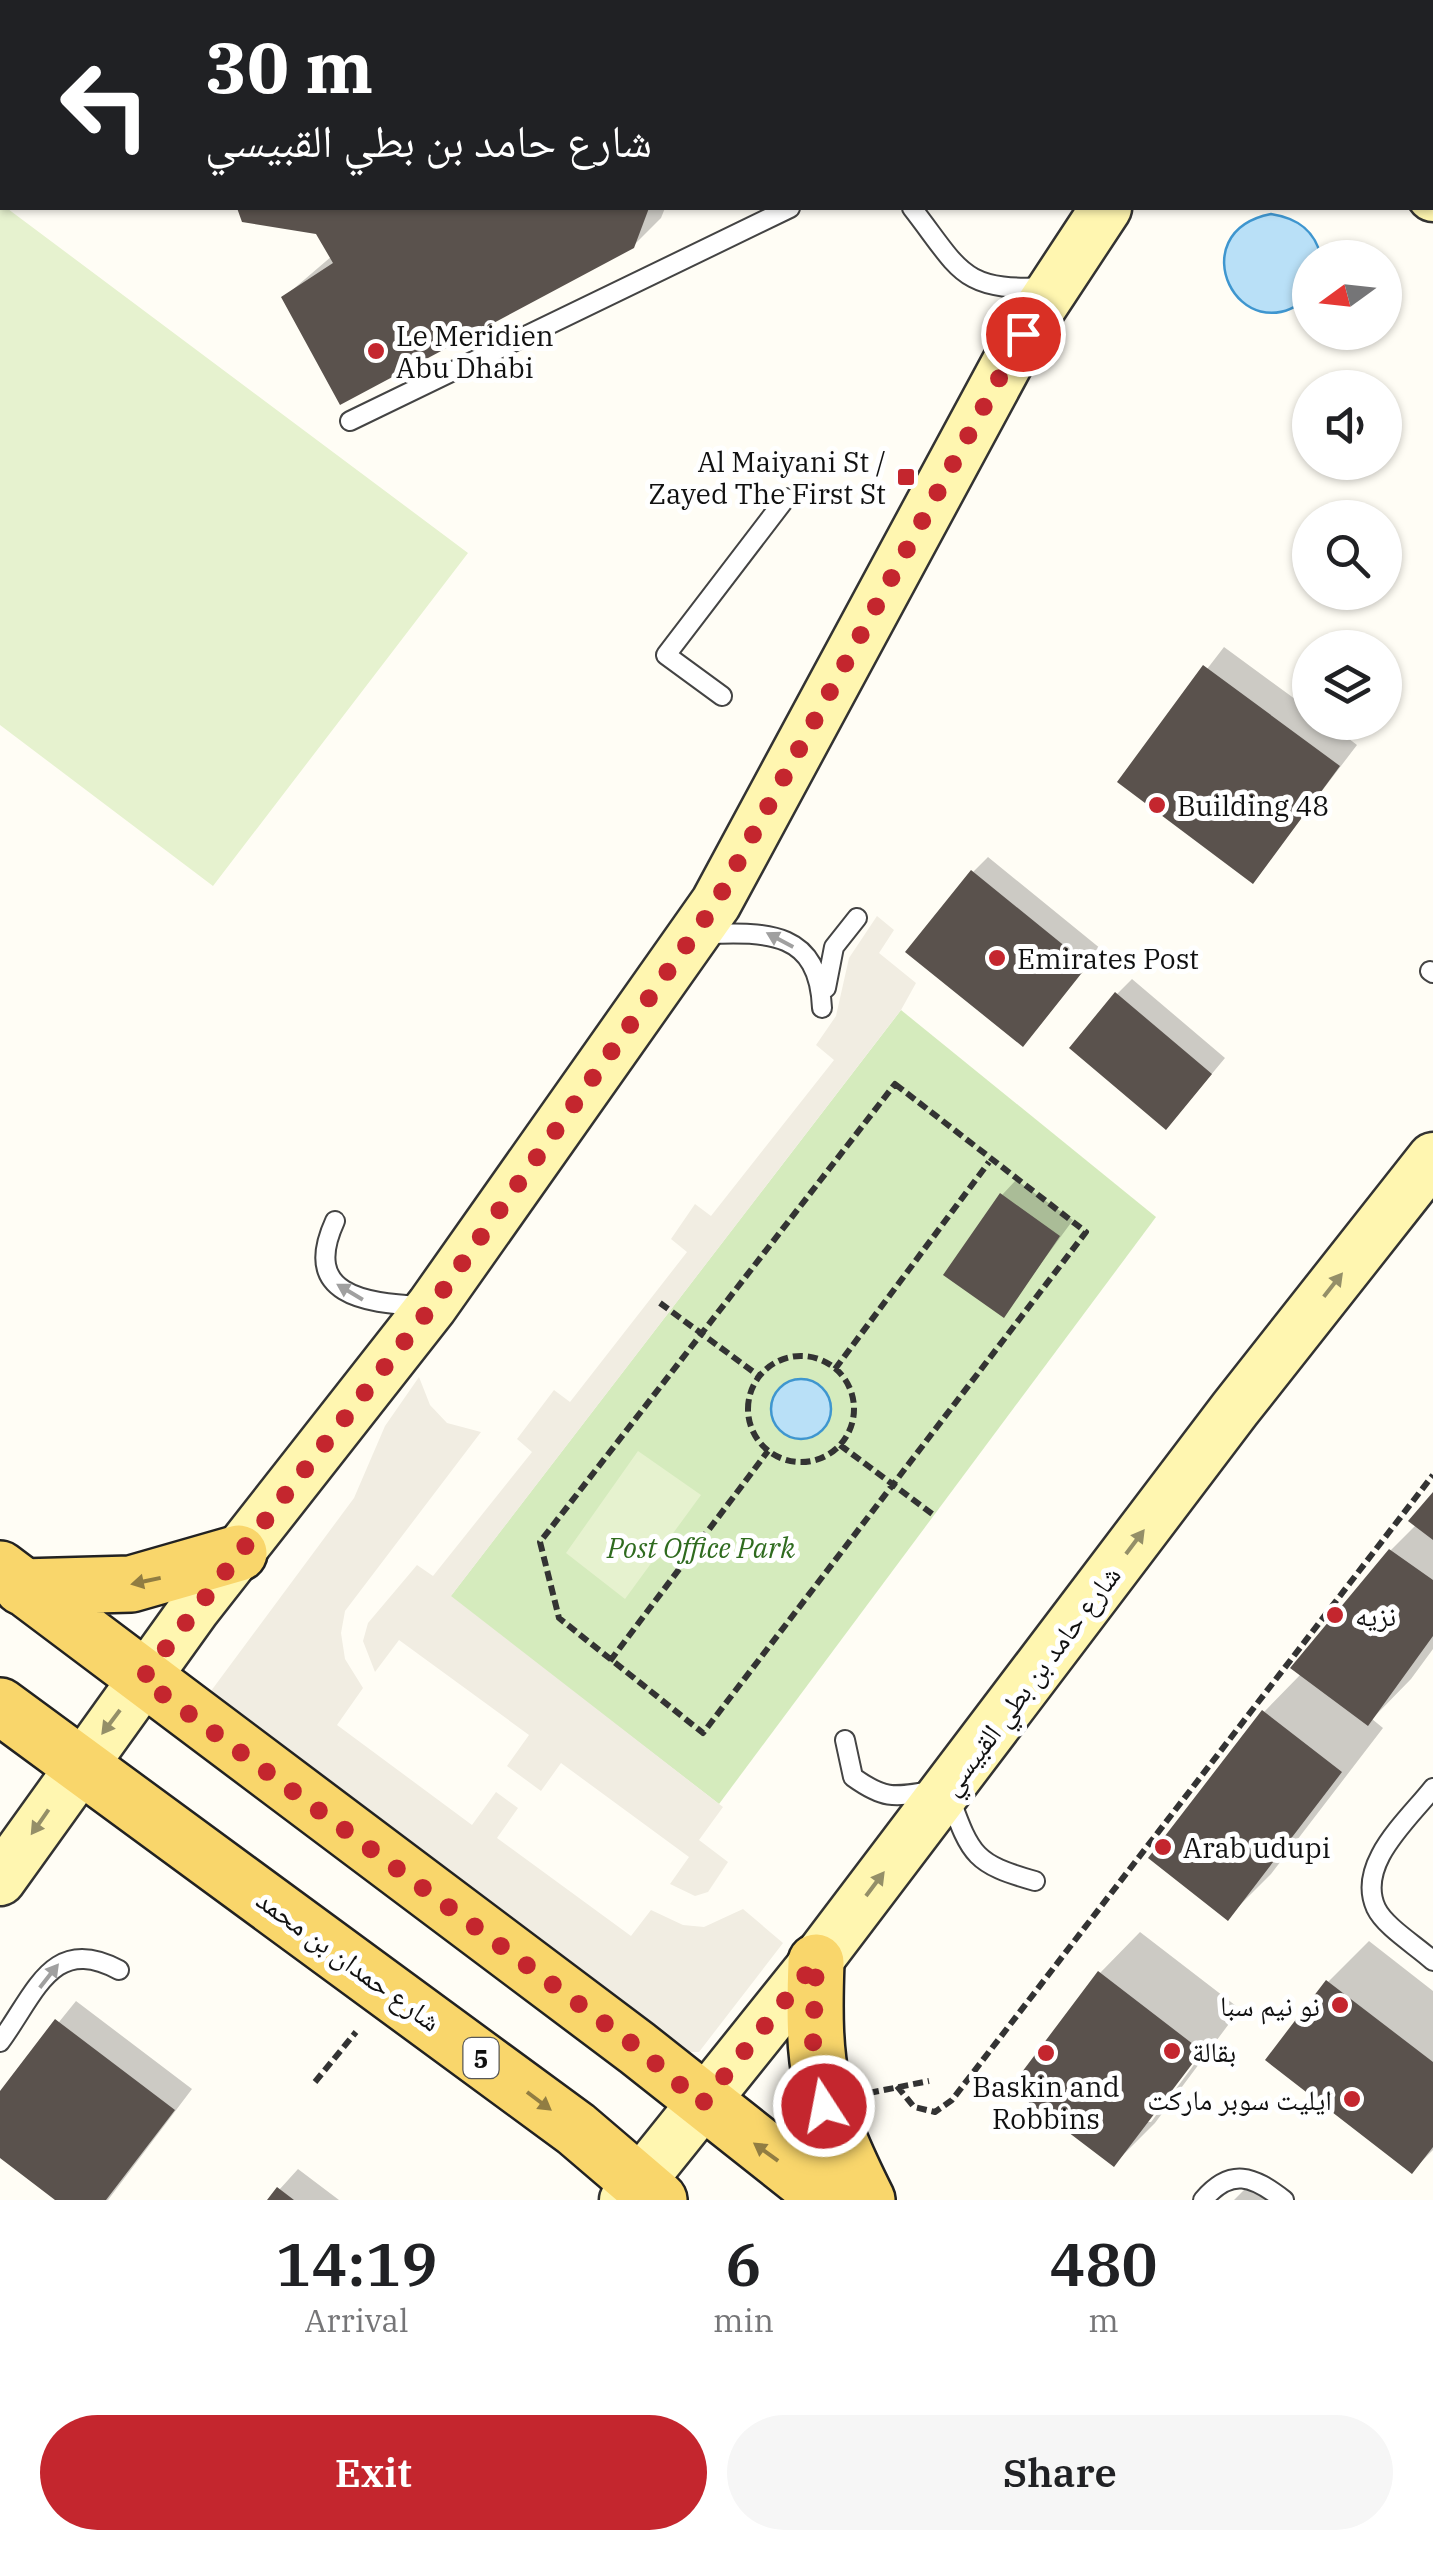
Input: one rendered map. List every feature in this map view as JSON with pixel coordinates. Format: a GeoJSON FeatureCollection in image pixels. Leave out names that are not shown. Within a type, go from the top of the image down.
{"type":"FeatureCollection","features":[{"type":"Feature","properties":{"kind":"main road"},"geometry":{"type":"LineString","coordinates":[[0,1880],[142,1679],[432,1306],[716,903],[893,582],[982,408],[1053,286],[1105,210]]}},
{"type":"Feature","properties":{"kind":"main road","name":"شارع حامد بن بطي القبيسي"},"geometry":{"type":"LineString","coordinates":[[641,2194],[702,2104],[816,1962],[1235,1409],[1433,1158]]}},
{"type":"Feature","properties":{"kind":"main road"},"geometry":{"type":"LineString","coordinates":[[11,1578],[106,1588],[158,1579],[239,1552]]}},
{"type":"Feature","properties":{"kind":"main road"},"geometry":{"type":"LineString","coordinates":[[11,1578],[638,2048],[702,2104],[829,2200]]}},
{"type":"Feature","properties":{"kind":"main road","name":"شارع حمدان بن محمد"},"geometry":{"type":"LineString","coordinates":[[0,1706],[560,2117],[641,2194]]}},
{"type":"Feature","properties":{"kind":"main road"},"geometry":{"type":"LineString","coordinates":[[816,1962],[813,2044],[817,2075],[824,2106],[867,2200]]}},
{"type":"Feature","properties":{"kind":"lane"},"geometry":{"type":"LineString","coordinates":[[350,421],[786,210]]}},
{"type":"Feature","properties":{"kind":"lane"},"geometry":{"type":"LineString","coordinates":[[914,210],[964,274],[975,282],[1005,289],[1053,286]]}},
{"type":"Feature","properties":{"kind":"lane"},"geometry":{"type":"LineString","coordinates":[[722,696],[666,655],[786,498]]}},
{"type":"Feature","properties":{"kind":"lane"},"geometry":{"type":"LineString","coordinates":[[695,934],[766,932],[783,939],[806,955],[820,977],[822,1008],[834,948],[857,918]]}},
{"type":"Feature","properties":{"kind":"lane"},"geometry":{"type":"LineString","coordinates":[[335,1221],[324,1257],[328,1273],[341,1290],[370,1303],[432,1306]]}},
{"type":"Feature","properties":{"kind":"lane"},"geometry":{"type":"LineString","coordinates":[[845,1740],[854,1776],[874,1791],[890,1798],[947,1788],[966,1842],[979,1860],[993,1869],[1035,1881]]}},
{"type":"Feature","properties":{"kind":"lane"},"geometry":{"type":"LineString","coordinates":[[1433,1788],[1380,1856],[1370,1883],[1377,1910],[1433,1961]]}},
{"type":"Feature","properties":{"kind":"lane"},"geometry":{"type":"LineString","coordinates":[[0,2042],[58,1963],[76,1955],[94,1956],[119,1970]]}},
{"type":"Feature","properties":{"kind":"lane"},"geometry":{"type":"LineString","coordinates":[[1203,2200],[1224,2180],[1242,2176],[1258,2180],[1284,2200]]}},
{"type":"Feature","properties":{"kind":"path"},"geometry":{"type":"LineString","coordinates":[[895,1084],[1086,1232],[894,1485],[704,1733],[559,1618],[540,1542],[895,1084]]}},
{"type":"Feature","properties":{"kind":"path"},"geometry":{"type":"LineString","coordinates":[[835,1369],[988,1162]]}},
{"type":"Feature","properties":{"kind":"path"},"geometry":{"type":"LineString","coordinates":[[660,1303],[760,1376]]}},
{"type":"Feature","properties":{"kind":"path"},"geometry":{"type":"LineString","coordinates":[[788,1357],[821,1360],[835,1369],[846,1382],[854,1415],[840,1445],[809,1462],[791,1462],[768,1450],[751,1428],[748,1410],[760,1376],[788,1357]]}},
{"type":"Feature","properties":{"kind":"path"},"geometry":{"type":"LineString","coordinates":[[840,1445],[936,1516]]}},
{"type":"Feature","properties":{"kind":"path"},"geometry":{"type":"LineString","coordinates":[[610,1660],[768,1450]]}},
{"type":"Feature","properties":{"kind":"path"},"geometry":{"type":"LineString","coordinates":[[897,2086],[914,2107],[935,2112],[952,2100],[1433,1475]]}},
{"type":"Feature","properties":{"kind":"path"},"geometry":{"type":"LineString","coordinates":[[314,2082],[356,2032]]}},
{"type":"Feature","properties":{"kind":"path"},"geometry":{"type":"LineString","coordinates":[[865,2094],[929,2081]]}},
{"type":"Feature","properties":{"kind":"green space"},"geometry":{"type":"Polygon","coordinates":[[[0,210],[9,210],[468,553],[213,886],[0,725],[0,210]]]}},
{"type":"Feature","properties":{"kind":"green space","name":"Post Office Park"},"geometry":{"type":"Polygon","coordinates":[[[901,1010],[1156,1217],[719,1804],[450,1597],[901,1010]]]}},
{"type":"Feature","properties":{"kind":"green space"},"geometry":{"type":"Polygon","coordinates":[[[638,1451],[701,1495],[625,1599],[566,1553],[638,1451]]]}},
{"type":"Feature","properties":{"kind":"shaded area"},"geometry":{"type":"Polygon","coordinates":[[[877,916],[894,930],[879,953],[916,983],[901,1010],[451,1596],[723,1807],[699,1840],[728,1862],[708,1892],[695,1896],[670,1884],[689,1857],[561,1763],[541,1791],[507,1766],[529,1735],[399,1640],[375,1672],[363,1641],[368,1623],[417,1565],[433,1576],[532,1452],[517,1439],[554,1390],[570,1402],[687,1252],[671,1239],[695,1204],[711,1216],[834,1060],[816,1045],[836,1016],[849,958],[877,916]]]}},
{"type":"Feature","properties":{"kind":"shaded area"},"geometry":{"type":"Polygon","coordinates":[[[419,1377],[430,1405],[447,1423],[481,1432],[345,1611],[341,1633],[345,1659],[363,1688],[337,1725],[472,1825],[496,1792],[518,1808],[497,1838],[631,1936],[651,1910],[683,1925],[704,1927],[743,1909],[783,1943],[699,2052],[680,2052],[211,1691],[354,1498],[385,1426],[419,1377]]]}},
{"type":"Feature","properties":{"kind":"water"},"geometry":{"type":"Polygon","coordinates":[[[1271,214],[1304,227],[1314,239],[1292,240],[1292,306],[1283,311],[1261,311],[1242,301],[1229,284],[1224,264],[1228,243],[1243,225],[1271,214]]]}},
{"type":"Feature","properties":{"kind":"water"},"geometry":{"type":"Polygon","coordinates":[[[801,1379],[822,1388],[831,1409],[822,1430],[801,1439],[780,1430],[771,1409],[780,1388],[801,1379]]]}},
{"type":"Feature","properties":{"kind":"building","name":"Le Meridien Abu Dhabi"},"geometry":{"type":"Polygon","coordinates":[[[238,210],[648,210],[634,248],[340,405],[281,297],[333,263],[316,234],[242,222],[238,210]]]}},
{"type":"Feature","properties":{"kind":"building"},"geometry":{"type":"Polygon","coordinates":[[[1203,665],[1292,731],[1292,740],[1305,740],[1340,766],[1253,884],[1117,782],[1203,665]]]}},
{"type":"Feature","properties":{"kind":"building","name":"Emirates Post"},"geometry":{"type":"Polygon","coordinates":[[[971,870],[1088,965],[1023,1047],[905,952],[971,870]]]}},
{"type":"Feature","properties":{"kind":"building"},"geometry":{"type":"Polygon","coordinates":[[[1115,992],[1212,1074],[1166,1130],[1069,1048],[1115,992]]]}},
{"type":"Feature","properties":{"kind":"building"},"geometry":{"type":"Polygon","coordinates":[[[1000,1193],[1060,1236],[1004,1318],[943,1275],[1000,1193]]]}},
{"type":"Feature","properties":{"kind":"building"},"geometry":{"type":"Polygon","coordinates":[[[1433,1492],[1433,1540],[1408,1521],[1433,1492]]]}},
{"type":"Feature","properties":{"kind":"building"},"geometry":{"type":"Polygon","coordinates":[[[1389,1549],[1433,1580],[1433,1636],[1368,1726],[1290,1668],[1389,1549]]]}},
{"type":"Feature","properties":{"kind":"building"},"geometry":{"type":"Polygon","coordinates":[[[1262,1710],[1342,1772],[1228,1921],[1148,1858],[1262,1710]]]}},
{"type":"Feature","properties":{"kind":"building"},"geometry":{"type":"Polygon","coordinates":[[[1098,1971],[1202,2051],[1114,2167],[1010,2088],[1098,1971]]]}},
{"type":"Feature","properties":{"kind":"building"},"geometry":{"type":"Polygon","coordinates":[[[1326,1980],[1433,2062],[1433,2147],[1412,2174],[1265,2060],[1326,1980]]]}},
{"type":"Feature","properties":{"kind":"building"},"geometry":{"type":"Polygon","coordinates":[[[55,2019],[175,2110],[106,2200],[55,2200],[0,2158],[0,2091],[55,2019]]]}},
{"type":"Feature","properties":{"kind":"building"},"geometry":{"type":"Polygon","coordinates":[[[277,2187],[294,2200],[267,2200],[277,2187]]]}},
{"type":"Feature","properties":{"kind":"place","name":"Le Meridien Abu Dhabi"},"geometry":{"type":"Point","coordinates":[376,351]}},
{"type":"Feature","properties":{"kind":"place","name":"Al Maiyani St / Zayed The First St"},"geometry":{"type":"Point","coordinates":[906,477]}},
{"type":"Feature","properties":{"kind":"place","name":"Building 48"},"geometry":{"type":"Point","coordinates":[1157,805]}},
{"type":"Feature","properties":{"kind":"place","name":"Emirates Post"},"geometry":{"type":"Point","coordinates":[997,958]}},
{"type":"Feature","properties":{"kind":"place","name":"نزيه"},"geometry":{"type":"Point","coordinates":[1335,1615]}},
{"type":"Feature","properties":{"kind":"place","name":"Arab udupi"},"geometry":{"type":"Point","coordinates":[1163,1847]}},
{"type":"Feature","properties":{"kind":"place","name":"نو نيم سبا"},"geometry":{"type":"Point","coordinates":[1340,2005]}},
{"type":"Feature","properties":{"kind":"place","name":"بقالة"},"geometry":{"type":"Point","coordinates":[1172,2051]}},
{"type":"Feature","properties":{"kind":"place","name":"Baskin and Robbins"},"geometry":{"type":"Point","coordinates":[1046,2053]}},
{"type":"Feature","properties":{"kind":"place","name":"ايليت سوبر ماركت"},"geometry":{"type":"Point","coordinates":[1352,2099]}},
{"type":"Feature","properties":{"kind":"route"},"geometry":{"type":"LineString","coordinates":[[824,2106],[813,2044],[816,1962],[702,2104],[638,2048],[142,1679],[432,1306],[716,903],[893,582],[1023,334]]}}]}
